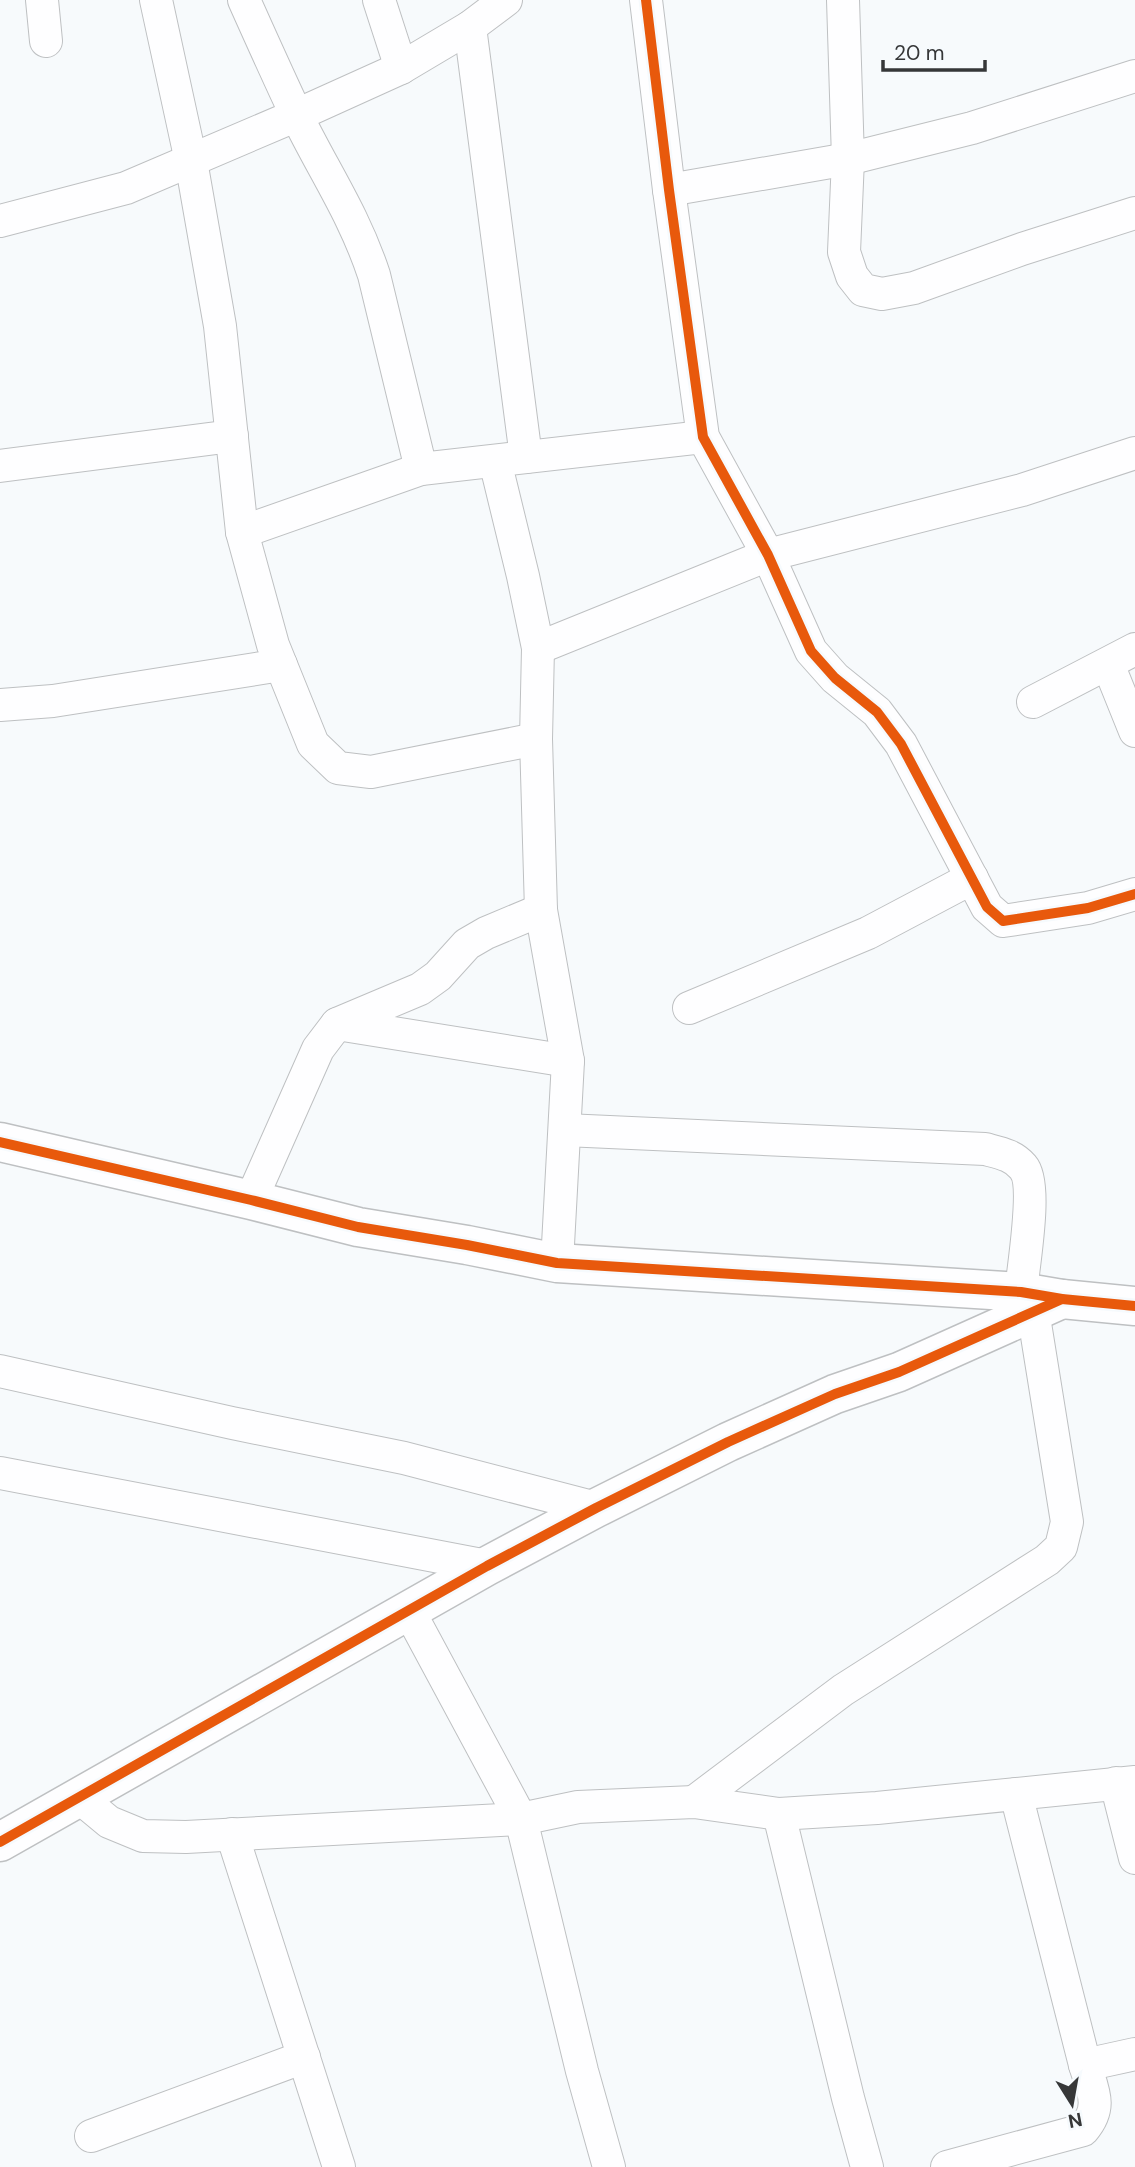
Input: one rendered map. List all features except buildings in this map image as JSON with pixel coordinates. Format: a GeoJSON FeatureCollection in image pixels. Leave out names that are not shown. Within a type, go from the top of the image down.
{"type":"FeatureCollection","features":[{"type":"Feature","properties":{"kind":"street"},"geometry":{"type":"LineString","coordinates":[[43,0],[46,41]]}},
{"type":"Feature","properties":{"kind":"street"},"geometry":{"type":"LineString","coordinates":[[156,0],[191,161],[220,326],[242,532],[273,645],[313,744],[338,768],[371,772],[536,739]]}},
{"type":"Feature","properties":{"kind":"street"},"geometry":{"type":"LineString","coordinates":[[244,0],[297,115],[349,210],[365,246],[421,469]]}},
{"type":"Feature","properties":{"kind":"street"},"geometry":{"type":"LineString","coordinates":[[379,0],[401,68]]}},
{"type":"Feature","properties":{"kind":"street"},"geometry":{"type":"LineString","coordinates":[[0,221],[126,188],[297,115],[401,68],[470,27],[506,0]]}},
{"type":"Feature","properties":{"kind":"street"},"geometry":{"type":"LineString","coordinates":[[646,0],[703,437],[768,555],[811,651],[835,678],[877,712],[901,744],[987,907],[1003,921],[1088,908],[1135,894]]}},
{"type":"Feature","properties":{"kind":"street"},"geometry":{"type":"LineString","coordinates":[[843,0],[848,159],[844,252],[852,276],[863,290],[882,294],[914,288],[1022,249],[1135,213]]}},
{"type":"Feature","properties":{"kind":"street"},"geometry":{"type":"LineString","coordinates":[[470,27],[510,459],[523,576],[538,648],[536,739],[541,910],[568,1061],[557,1263]]}},
{"type":"Feature","properties":{"kind":"street"},"geometry":{"type":"LineString","coordinates":[[669,190],[848,159],[972,128],[1135,76]]}},
{"type":"Feature","properties":{"kind":"street"},"geometry":{"type":"LineString","coordinates":[[0,466],[232,436]]}},
{"type":"Feature","properties":{"kind":"street"},"geometry":{"type":"LineString","coordinates":[[242,532],[421,469],[703,437]]}},
{"type":"Feature","properties":{"kind":"street"},"geometry":{"type":"LineString","coordinates":[[538,648],[768,555],[1022,490],[1135,453]]}},
{"type":"Feature","properties":{"kind":"street"},"geometry":{"type":"LineString","coordinates":[[1032,702],[1135,649]]}},
{"type":"Feature","properties":{"kind":"street"},"geometry":{"type":"LineString","coordinates":[[1108,664],[1135,731]]}},
{"type":"Feature","properties":{"kind":"street"},"geometry":{"type":"LineString","coordinates":[[0,705],[53,701],[281,665]]}},
{"type":"Feature","properties":{"kind":"street"},"geometry":{"type":"LineString","coordinates":[[690,1008],[868,933],[972,878]]}},
{"type":"Feature","properties":{"kind":"street"},"geometry":{"type":"LineString","coordinates":[[251,1200],[318,1049],[337,1024],[420,989],[438,976],[467,944],[485,933],[541,910]]}},
{"type":"Feature","properties":{"kind":"street"},"geometry":{"type":"LineString","coordinates":[[337,1024],[568,1061]]}},
{"type":"Feature","properties":{"kind":"street"},"geometry":{"type":"LineString","coordinates":[[565,1130],[985,1149],[1011,1156],[1026,1170],[1031,1189],[1039,1301],[1067,1522],[1061,1547],[1047,1560],[843,1690],[694,1802]]}},
{"type":"Feature","properties":{"kind":"street"},"geometry":{"type":"LineString","coordinates":[[0,1142],[359,1227],[557,1263],[1039,1301],[1135,1306]]}},
{"type":"Feature","properties":{"kind":"street"},"geometry":{"type":"LineString","coordinates":[[0,1842],[487,1566],[596,1508],[728,1442],[823,1399],[899,1372],[1039,1301]]}},
{"type":"Feature","properties":{"kind":"street"},"geometry":{"type":"LineString","coordinates":[[0,1371],[404,1458],[596,1508]]}},
{"type":"Feature","properties":{"kind":"street"},"geometry":{"type":"LineString","coordinates":[[0,1473],[487,1566]]}},
{"type":"Feature","properties":{"kind":"street"},"geometry":{"type":"LineString","coordinates":[[409,1611],[521,1819],[582,2070],[610,2167]]}},
{"type":"Feature","properties":{"kind":"street"},"geometry":{"type":"LineString","coordinates":[[80,1798],[109,1822],[143,1836],[521,1819],[578,1807],[694,1802],[779,1814],[877,1808],[1126,1782],[1135,1858]]}},
{"type":"Feature","properties":{"kind":"street"},"geometry":{"type":"LineString","coordinates":[[947,2167],[1083,2130],[1094,2118],[1095,2099],[1016,1794]]}},
{"type":"Feature","properties":{"kind":"street"},"geometry":{"type":"LineString","coordinates":[[779,1814],[867,2167]]}},
{"type":"Feature","properties":{"kind":"street"},"geometry":{"type":"LineString","coordinates":[[232,1834],[339,2167]]}},
{"type":"Feature","properties":{"kind":"street"},"geometry":{"type":"LineString","coordinates":[[1085,2065],[1135,2054]]}},
{"type":"Feature","properties":{"kind":"street"},"geometry":{"type":"LineString","coordinates":[[90,2136],[303,2057]]}},
{"type":"Feature","properties":{"kind":"cycle path"},"geometry":{"type":"LineString","coordinates":[[646,0],[703,437],[768,555],[811,651],[835,678],[877,712],[901,744],[987,907],[1003,921],[1088,908],[1135,894]]}},
{"type":"Feature","properties":{"kind":"cycle path"},"geometry":{"type":"LineString","coordinates":[[0,1142],[358,1227],[557,1263],[1021,1292],[1135,1306]]}},
{"type":"Feature","properties":{"kind":"cycle path"},"geometry":{"type":"LineString","coordinates":[[0,1842],[487,1566],[596,1508],[728,1442],[835,1394],[899,1372],[1062,1299]]}}]}
